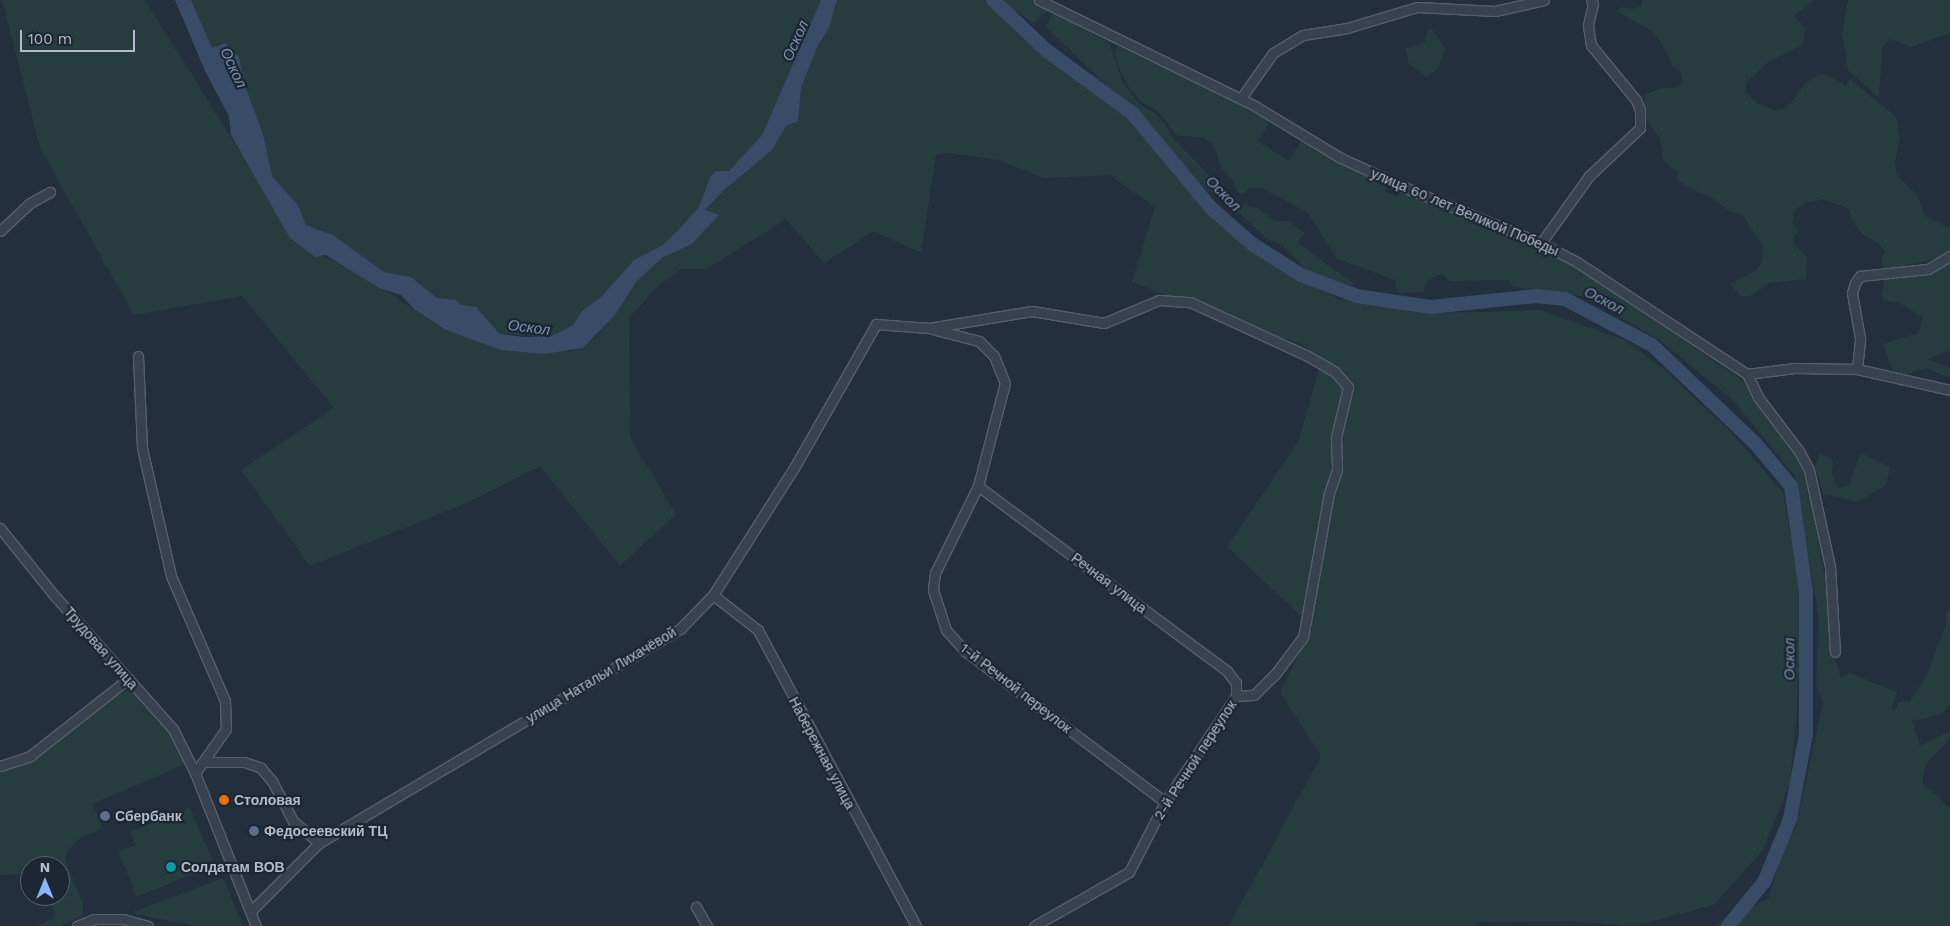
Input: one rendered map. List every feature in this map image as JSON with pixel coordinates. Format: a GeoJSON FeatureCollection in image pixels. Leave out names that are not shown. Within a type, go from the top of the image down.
{"type":"FeatureCollection","features":[{"type":"Feature","properties":{"kind":"street","name":"улица 60 лет Великой Победы"},"geometry":{"type":"LineString","coordinates":[[1039,0],[1241,98],[1341,158],[1406,188],[1541,243],[1578,262],[1747,374]]}},
{"type":"Feature","properties":{"kind":"street"},"geometry":{"type":"LineString","coordinates":[[1241,98],[1273,53],[1303,35],[1347,28],[1417,7],[1496,11],[1544,0]]}},
{"type":"Feature","properties":{"kind":"street"},"geometry":{"type":"LineString","coordinates":[[1541,243],[1589,176],[1640,128],[1640,110],[1636,100],[1591,45],[1588,25],[1593,4],[1591,0]]}},
{"type":"Feature","properties":{"kind":"street"},"geometry":{"type":"LineString","coordinates":[[0,231],[30,203],[50,192]]}},
{"type":"Feature","properties":{"kind":"street"},"geometry":{"type":"LineString","coordinates":[[1858,369],[1860,338],[1852,293],[1855,283],[1860,276],[1928,270],[1950,256]]}},
{"type":"Feature","properties":{"kind":"street"},"geometry":{"type":"LineString","coordinates":[[929,328],[1032,311],[1104,323],[1159,300],[1190,302],[1306,355],[1335,372],[1348,387],[1336,437],[1337,470],[1329,493],[1303,636],[1276,673],[1254,695],[1236,696]]}},
{"type":"Feature","properties":{"kind":"street","name":"улица Натальи Лихачёвой"},"geometry":{"type":"LineString","coordinates":[[251,911],[319,843],[680,628],[713,595],[794,468],[876,324],[929,328]]}},
{"type":"Feature","properties":{"kind":"street","name":"1-й Речной переулок"},"geometry":{"type":"LineString","coordinates":[[929,328],[978,341],[994,356],[1005,383],[978,486],[935,573],[933,590],[946,630],[966,652],[1166,802]]}},
{"type":"Feature","properties":{"kind":"street"},"geometry":{"type":"LineString","coordinates":[[138,356],[142,448],[171,576],[225,701],[226,729],[195,773]]}},
{"type":"Feature","properties":{"kind":"street"},"geometry":{"type":"LineString","coordinates":[[1835,652],[1830,566],[1809,470],[1799,451],[1758,397],[1747,374],[1796,368],[1858,369],[1950,390]]}},
{"type":"Feature","properties":{"kind":"street","name":"Речная улица"},"geometry":{"type":"LineString","coordinates":[[978,486],[1227,672],[1236,683]]}},
{"type":"Feature","properties":{"kind":"street","name":"Трудовая улица"},"geometry":{"type":"LineString","coordinates":[[0,528],[173,729],[195,773],[256,926]]}},
{"type":"Feature","properties":{"kind":"street","name":"Набережная улица"},"geometry":{"type":"LineString","coordinates":[[713,595],[758,630],[916,926]]}},
{"type":"Feature","properties":{"kind":"street"},"geometry":{"type":"LineString","coordinates":[[0,766],[30,756],[128,679]]}},
{"type":"Feature","properties":{"kind":"street","name":"2-й Речной переулок"},"geometry":{"type":"LineString","coordinates":[[1034,926],[1129,872],[1166,802],[1236,696],[1236,683]]}},
{"type":"Feature","properties":{"kind":"street"},"geometry":{"type":"LineString","coordinates":[[203,762],[244,762],[260,768],[272,781],[294,821],[319,843]]}},
{"type":"Feature","properties":{"kind":"street"},"geometry":{"type":"LineString","coordinates":[[696,907],[707,926]]}},
{"type":"Feature","properties":{"kind":"street"},"geometry":{"type":"LineString","coordinates":[[77,926],[94,919],[123,919],[148,926]]}},
{"type":"Feature","properties":{"kind":"green space"},"geometry":{"type":"Polygon","coordinates":[[[2,0],[145,0],[299,246],[351,268],[444,329],[569,352],[583,348],[595,337],[615,315],[637,281],[662,258],[692,244],[719,215],[705,211],[724,190],[772,150],[786,126],[798,121],[801,88],[817,47],[829,28],[837,0],[993,0],[1046,50],[1133,114],[1211,208],[1252,244],[1339,300],[1442,313],[1540,310],[1624,340],[1663,368],[1730,431],[1783,493],[1802,598],[1796,723],[1790,782],[1763,850],[1714,905],[1634,926],[1571,921],[1479,922],[1474,926],[1229,926],[1321,756],[1280,692],[1313,627],[1227,547],[1299,440],[1322,358],[1303,345],[1132,282],[1155,207],[1110,175],[1044,178],[999,160],[948,153],[936,155],[921,253],[874,231],[824,263],[786,219],[707,269],[681,269],[657,287],[629,318],[630,437],[676,514],[620,566],[540,466],[469,502],[310,566],[241,470],[334,408],[242,296],[134,315],[40,148],[2,0]]]}},
{"type":"Feature","properties":{"kind":"green space"},"geometry":{"type":"Polygon","coordinates":[[[191,0],[821,0],[762,135],[729,171],[716,171],[710,177],[699,207],[663,245],[634,260],[602,296],[582,311],[573,325],[552,337],[500,334],[476,307],[461,305],[456,300],[437,298],[411,277],[384,272],[333,235],[306,225],[298,205],[272,176],[263,134],[244,83],[239,58],[212,48],[191,0]]]}},
{"type":"Feature","properties":{"kind":"green space"},"geometry":{"type":"Polygon","coordinates":[[[996,0],[1039,0],[1050,9],[1034,23],[996,0]]]}},
{"type":"Feature","properties":{"kind":"green space"},"geometry":{"type":"Polygon","coordinates":[[[1642,0],[1814,0],[1794,16],[1806,29],[1802,45],[1768,62],[1747,82],[1745,92],[1757,103],[1774,110],[1788,107],[1805,83],[1820,74],[1828,75],[1846,86],[1850,79],[1896,117],[1900,137],[1895,163],[1897,176],[1917,195],[1925,216],[1950,228],[1950,249],[1935,259],[1884,270],[1881,260],[1885,251],[1879,244],[1862,234],[1852,220],[1849,209],[1824,199],[1805,203],[1795,211],[1792,223],[1799,230],[1793,239],[1794,245],[1807,257],[1806,279],[1769,283],[1750,296],[1740,296],[1730,284],[1754,272],[1762,263],[1763,247],[1742,214],[1729,211],[1714,199],[1686,186],[1678,179],[1677,171],[1663,161],[1660,138],[1645,119],[1643,103],[1646,94],[1662,88],[1678,87],[1682,81],[1680,71],[1672,66],[1665,47],[1651,30],[1616,11],[1621,7],[1633,9],[1641,6],[1642,0]]]}},
{"type":"Feature","properties":{"kind":"green space"},"geometry":{"type":"Polygon","coordinates":[[[1848,0],[1950,0],[1950,33],[1911,47],[1890,39],[1882,47],[1879,98],[1848,70],[1842,33],[1848,0]]]}},
{"type":"Feature","properties":{"kind":"green space"},"geometry":{"type":"Polygon","coordinates":[[[1053,13],[1109,43],[1122,81],[1139,104],[1160,117],[1173,138],[1215,182],[1221,195],[1212,193],[1187,172],[1136,114],[1046,27],[1053,13]]]}},
{"type":"Feature","properties":{"kind":"green space"},"geometry":{"type":"Polygon","coordinates":[[[1431,28],[1445,48],[1438,68],[1427,77],[1409,64],[1406,49],[1425,42],[1428,29],[1431,28]]]}},
{"type":"Feature","properties":{"kind":"green space"},"geometry":{"type":"Polygon","coordinates":[[[1117,46],[1272,119],[1258,141],[1289,161],[1302,139],[1366,176],[1389,185],[1385,192],[1397,197],[1401,190],[1562,258],[1742,380],[1792,447],[1809,486],[1827,592],[1829,637],[1841,678],[1850,673],[1897,692],[1891,710],[1896,710],[1898,703],[1910,701],[1926,677],[1946,625],[1946,611],[1950,610],[1950,704],[1942,714],[1912,721],[1920,746],[1950,731],[1950,739],[1928,761],[1923,773],[1923,784],[1950,808],[1950,926],[1714,926],[1769,898],[1780,858],[1796,826],[1823,703],[1816,684],[1819,617],[1794,475],[1733,400],[1659,340],[1584,296],[1514,287],[1509,280],[1450,281],[1441,274],[1425,282],[1424,292],[1400,293],[1396,289],[1395,280],[1337,259],[1308,213],[1264,189],[1251,187],[1243,194],[1237,192],[1232,179],[1222,169],[1213,143],[1203,138],[1176,135],[1157,110],[1141,102],[1127,85],[1117,62],[1115,52],[1117,46]]]}},
{"type":"Feature","properties":{"kind":"green space"},"geometry":{"type":"Polygon","coordinates":[[[1227,201],[1257,208],[1275,221],[1288,221],[1305,233],[1297,242],[1355,285],[1340,286],[1307,271],[1281,244],[1268,240],[1227,201]]]}},
{"type":"Feature","properties":{"kind":"green space"},"geometry":{"type":"Polygon","coordinates":[[[1950,260],[1950,350],[1927,359],[1950,368],[1950,378],[1926,368],[1896,378],[1883,344],[1918,333],[1923,318],[1900,303],[1882,300],[1884,277],[1950,260]]]}},
{"type":"Feature","properties":{"kind":"green space"},"geometry":{"type":"Polygon","coordinates":[[[1861,453],[1890,467],[1886,485],[1858,502],[1829,495],[1824,497],[1815,467],[1820,454],[1833,460],[1832,475],[1838,488],[1849,485],[1861,453]]]}},
{"type":"Feature","properties":{"kind":"green space"},"geometry":{"type":"Polygon","coordinates":[[[127,691],[138,694],[171,732],[185,764],[93,804],[102,828],[80,838],[69,849],[66,856],[20,856],[20,874],[0,875],[0,770],[32,760],[109,699],[127,691]]]}},
{"type":"Feature","properties":{"kind":"green space"},"geometry":{"type":"Polygon","coordinates":[[[190,808],[214,865],[137,897],[118,852],[135,845],[130,832],[190,808]]]}},
{"type":"Feature","properties":{"kind":"green space"},"geometry":{"type":"Polygon","coordinates":[[[70,872],[83,904],[83,915],[61,926],[36,926],[56,918],[52,906],[70,906],[70,872]]]}},
{"type":"Feature","properties":{"kind":"green space"},"geometry":{"type":"Polygon","coordinates":[[[223,878],[243,926],[196,926],[131,913],[223,878]]]}},
{"type":"Feature","properties":{"kind":"water"},"geometry":{"type":"Polygon","coordinates":[[[175,0],[191,0],[212,48],[225,43],[239,57],[244,83],[263,134],[272,176],[298,205],[306,225],[333,235],[384,272],[411,277],[437,298],[456,300],[461,305],[476,307],[500,334],[524,337],[552,336],[573,325],[582,311],[602,296],[634,260],[663,245],[679,229],[699,207],[710,177],[716,171],[729,171],[762,135],[821,0],[837,0],[829,28],[817,47],[801,88],[798,121],[786,126],[772,150],[724,190],[705,210],[719,215],[692,244],[662,258],[637,281],[615,315],[583,348],[544,354],[501,350],[444,329],[414,309],[401,295],[379,288],[326,255],[315,257],[290,238],[231,135],[229,116],[206,73],[175,0]]]}},
{"type":"Feature","properties":{"kind":"waterway","name":"Оскол"},"geometry":{"type":"LineString","coordinates":[[993,0],[1046,50],[1133,114],[1211,208],[1252,244],[1301,275],[1357,296],[1431,307],[1536,296],[1565,299],[1652,345],[1755,443],[1791,486],[1806,592],[1806,734],[1790,819],[1764,882],[1728,926]]}},
{"type":"Feature","properties":{"kind":"place","name":"Столовая"},"geometry":{"type":"Point","coordinates":[224,800]}},
{"type":"Feature","properties":{"kind":"place","name":"Сбербанк"},"geometry":{"type":"Point","coordinates":[105,816]}},
{"type":"Feature","properties":{"kind":"place","name":"Федосеевский ТЦ"},"geometry":{"type":"Point","coordinates":[254,831]}},
{"type":"Feature","properties":{"kind":"place","name":"Солдатам ВОВ"},"geometry":{"type":"Point","coordinates":[171,867]}}]}
